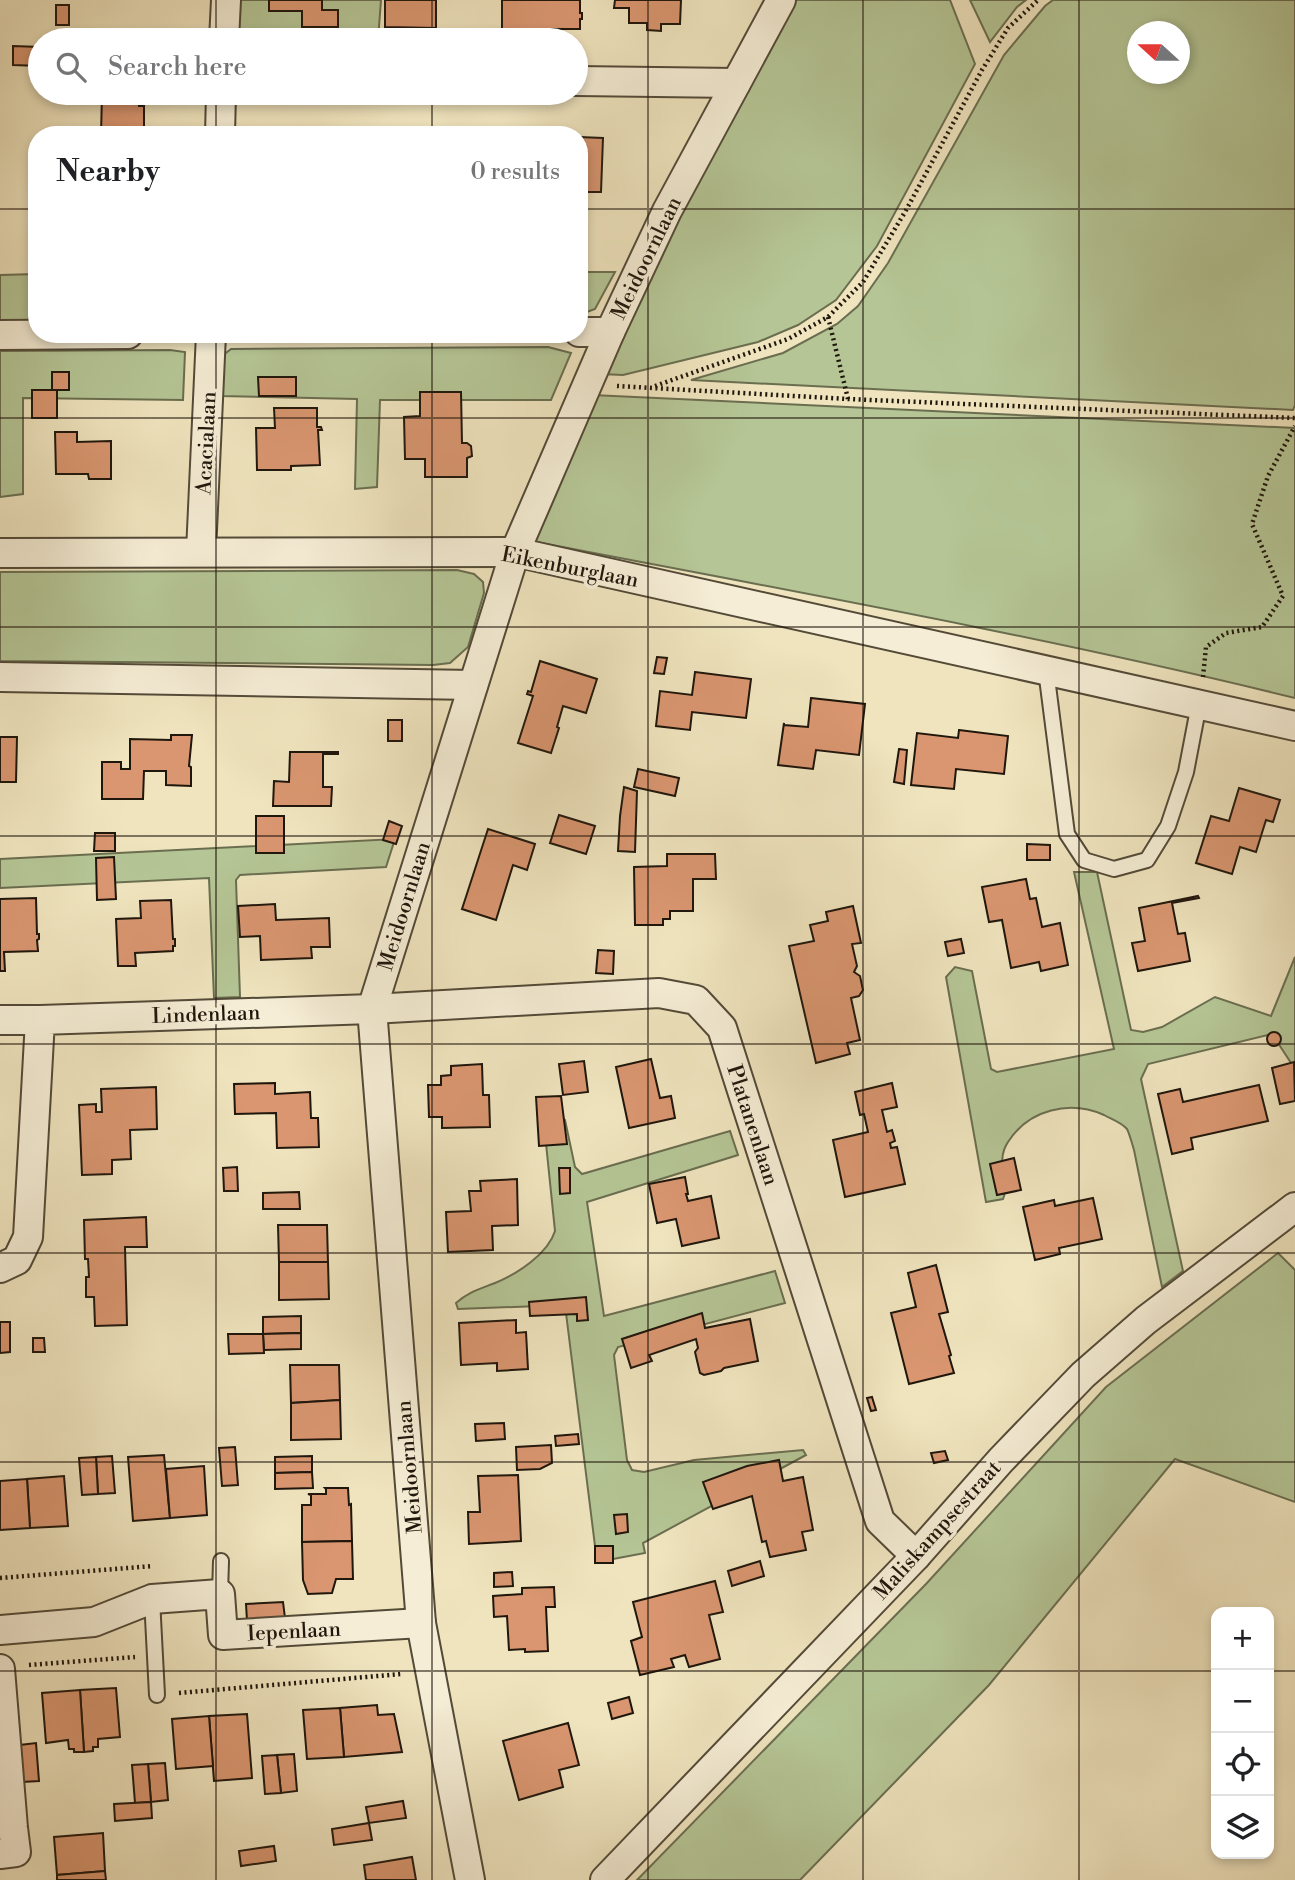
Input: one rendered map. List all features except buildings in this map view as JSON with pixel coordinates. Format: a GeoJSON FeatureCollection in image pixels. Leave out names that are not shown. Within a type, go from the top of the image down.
{"type":"FeatureCollection","features":[{"type":"Feature","properties":{"kind":"street"},"geometry":{"type":"LineString","coordinates":[[225,28],[226,0]]}},
{"type":"Feature","properties":{"kind":"street","name":"Meidoornlaan"},"geometry":{"type":"LineString","coordinates":[[470,1880],[421,1623],[372,1009],[515,552],[610,332],[667,211],[781,0]]}},
{"type":"Feature","properties":{"kind":"street"},"geometry":{"type":"LineString","coordinates":[[588,81],[736,83]]}},
{"type":"Feature","properties":{"kind":"street"},"geometry":{"type":"LineString","coordinates":[[219,126],[220,105]]}},
{"type":"Feature","properties":{"kind":"street"},"geometry":{"type":"LineString","coordinates":[[588,332],[610,332]]}},
{"type":"Feature","properties":{"kind":"street"},"geometry":{"type":"LineString","coordinates":[[0,335],[28,335]]}},
{"type":"Feature","properties":{"kind":"street","name":"Acacialaan"},"geometry":{"type":"LineString","coordinates":[[201,552],[211,343]]}},
{"type":"Feature","properties":{"kind":"street","name":"Eikenburglaan"},"geometry":{"type":"LineString","coordinates":[[0,553],[515,552],[1295,726]]}},
{"type":"Feature","properties":{"kind":"street"},"geometry":{"type":"LineString","coordinates":[[0,677],[472,685]]}},
{"type":"Feature","properties":{"kind":"street","name":"Platanenlaan"},"geometry":{"type":"LineString","coordinates":[[372,1009],[659,993],[696,1000],[722,1028],[880,1521],[916,1556]]}},
{"type":"Feature","properties":{"kind":"street","name":"Lindenlaan"},"geometry":{"type":"LineString","coordinates":[[0,1020],[372,1009]]}},
{"type":"Feature","properties":{"kind":"street"},"geometry":{"type":"LineString","coordinates":[[0,1268],[17,1259],[28,1237],[40,1020]]}},
{"type":"Feature","properties":{"kind":"street","name":"Maliskampsestraat"},"geometry":{"type":"LineString","coordinates":[[605,1880],[916,1556],[1001,1460],[1083,1375],[1146,1320],[1295,1206]]}},
{"type":"Feature","properties":{"kind":"street"},"geometry":{"type":"LineString","coordinates":[[0,1630],[94,1622],[152,1600],[220,1594]]}},
{"type":"Feature","properties":{"kind":"street","name":"Iepenlaan"},"geometry":{"type":"LineString","coordinates":[[220,1594],[223,1635],[421,1623]]}},
{"type":"Feature","properties":{"kind":"street"},"geometry":{"type":"LineString","coordinates":[[0,1854],[16,1852],[12,1815],[13,1667]]}},
{"type":"Feature","properties":{"kind":"lane"},"geometry":{"type":"LineString","coordinates":[[1046,670],[1067,834],[1084,859],[1115,869],[1147,860],[1168,827],[1186,772],[1199,704]]}},
{"type":"Feature","properties":{"kind":"lane"},"geometry":{"type":"LineString","coordinates":[[220,1594],[221,1561]]}},
{"type":"Feature","properties":{"kind":"lane"},"geometry":{"type":"LineString","coordinates":[[152,1600],[158,1695]]}},
{"type":"Feature","properties":{"kind":"path"},"geometry":{"type":"LineString","coordinates":[[651,388],[788,339],[828,317],[863,282],[905,212],[982,69],[1008,28],[1038,0]]}},
{"type":"Feature","properties":{"kind":"path"},"geometry":{"type":"LineString","coordinates":[[828,317],[848,399]]}},
{"type":"Feature","properties":{"kind":"path"},"geometry":{"type":"LineString","coordinates":[[588,384],[848,399],[1295,418]]}},
{"type":"Feature","properties":{"kind":"path"},"geometry":{"type":"LineString","coordinates":[[1199,704],[1206,647],[1226,634],[1262,627],[1283,596],[1252,524],[1268,476],[1295,426]]}},
{"type":"Feature","properties":{"kind":"path"},"geometry":{"type":"LineString","coordinates":[[0,1578],[166,1565]]}},
{"type":"Feature","properties":{"kind":"path"},"geometry":{"type":"LineString","coordinates":[[13,1667],[155,1655]]}},
{"type":"Feature","properties":{"kind":"path"},"geometry":{"type":"LineString","coordinates":[[158,1695],[431,1671]]}},
{"type":"Feature","properties":{"kind":"green space"},"geometry":{"type":"Polygon","coordinates":[[[237,0],[381,0],[379,28],[236,28],[237,0]]]}},
{"type":"Feature","properties":{"kind":"green space"},"geometry":{"type":"Polygon","coordinates":[[[796,0],[950,0],[975,64],[877,246],[836,300],[798,325],[758,342],[623,375],[601,374],[629,312],[796,0]]]}},
{"type":"Feature","properties":{"kind":"green space"},"geometry":{"type":"Polygon","coordinates":[[[970,0],[1026,0],[1017,7],[990,42],[970,0]]]}},
{"type":"Feature","properties":{"kind":"green space"},"geometry":{"type":"Polygon","coordinates":[[[1053,0],[1295,0],[1293,410],[691,380],[783,353],[837,324],[858,306],[888,263],[1004,55],[1053,0]]]}},
{"type":"Feature","properties":{"kind":"green space"},"geometry":{"type":"Polygon","coordinates":[[[588,272],[615,272],[595,309],[588,312],[588,272]]]}},
{"type":"Feature","properties":{"kind":"green space"},"geometry":{"type":"Polygon","coordinates":[[[28,274],[28,324],[0,324],[0,275],[28,274]]]}},
{"type":"Feature","properties":{"kind":"green space"},"geometry":{"type":"Polygon","coordinates":[[[548,347],[571,353],[551,400],[380,400],[377,487],[355,489],[357,399],[220,396],[222,356],[231,349],[548,347]]]}},
{"type":"Feature","properties":{"kind":"green space"},"geometry":{"type":"Polygon","coordinates":[[[0,351],[185,352],[183,400],[23,398],[23,494],[0,497],[0,351]]]}},
{"type":"Feature","properties":{"kind":"green space"},"geometry":{"type":"Polygon","coordinates":[[[592,395],[1295,428],[1295,698],[1010,634],[531,541],[592,395]]]}},
{"type":"Feature","properties":{"kind":"green space"},"geometry":{"type":"Polygon","coordinates":[[[457,570],[474,574],[483,582],[484,593],[468,647],[450,663],[0,661],[0,572],[457,570]]]}},
{"type":"Feature","properties":{"kind":"green space"},"geometry":{"type":"Polygon","coordinates":[[[395,839],[386,867],[240,875],[236,880],[240,997],[214,998],[209,878],[0,888],[0,859],[395,839]]]}},
{"type":"Feature","properties":{"kind":"green space"},"geometry":{"type":"Polygon","coordinates":[[[1074,872],[1097,872],[1131,1030],[1143,1032],[1162,1027],[1215,997],[1271,1016],[1295,957],[1295,1069],[1272,1034],[1148,1064],[1141,1079],[1183,1271],[1162,1287],[1130,1137],[1125,1127],[1104,1115],[1091,1110],[1064,1108],[1051,1110],[1027,1122],[1004,1150],[1003,1199],[986,1202],[946,977],[955,967],[972,971],[991,1069],[997,1072],[1114,1049],[1074,872]]]}},
{"type":"Feature","properties":{"kind":"green space"},"geometry":{"type":"Polygon","coordinates":[[[550,1115],[565,1120],[575,1167],[582,1174],[730,1131],[738,1155],[587,1202],[604,1316],[775,1271],[785,1303],[618,1347],[614,1355],[627,1460],[632,1470],[644,1472],[694,1460],[803,1450],[806,1455],[643,1543],[645,1553],[597,1562],[565,1305],[458,1309],[456,1303],[470,1293],[522,1269],[546,1248],[555,1231],[544,1124],[550,1115]]]}},
{"type":"Feature","properties":{"kind":"green space"},"geometry":{"type":"Polygon","coordinates":[[[1278,1253],[1295,1270],[1295,1502],[1175,1459],[989,1685],[800,1880],[637,1880],[926,1584],[1106,1387],[1278,1253]]]}}]}
